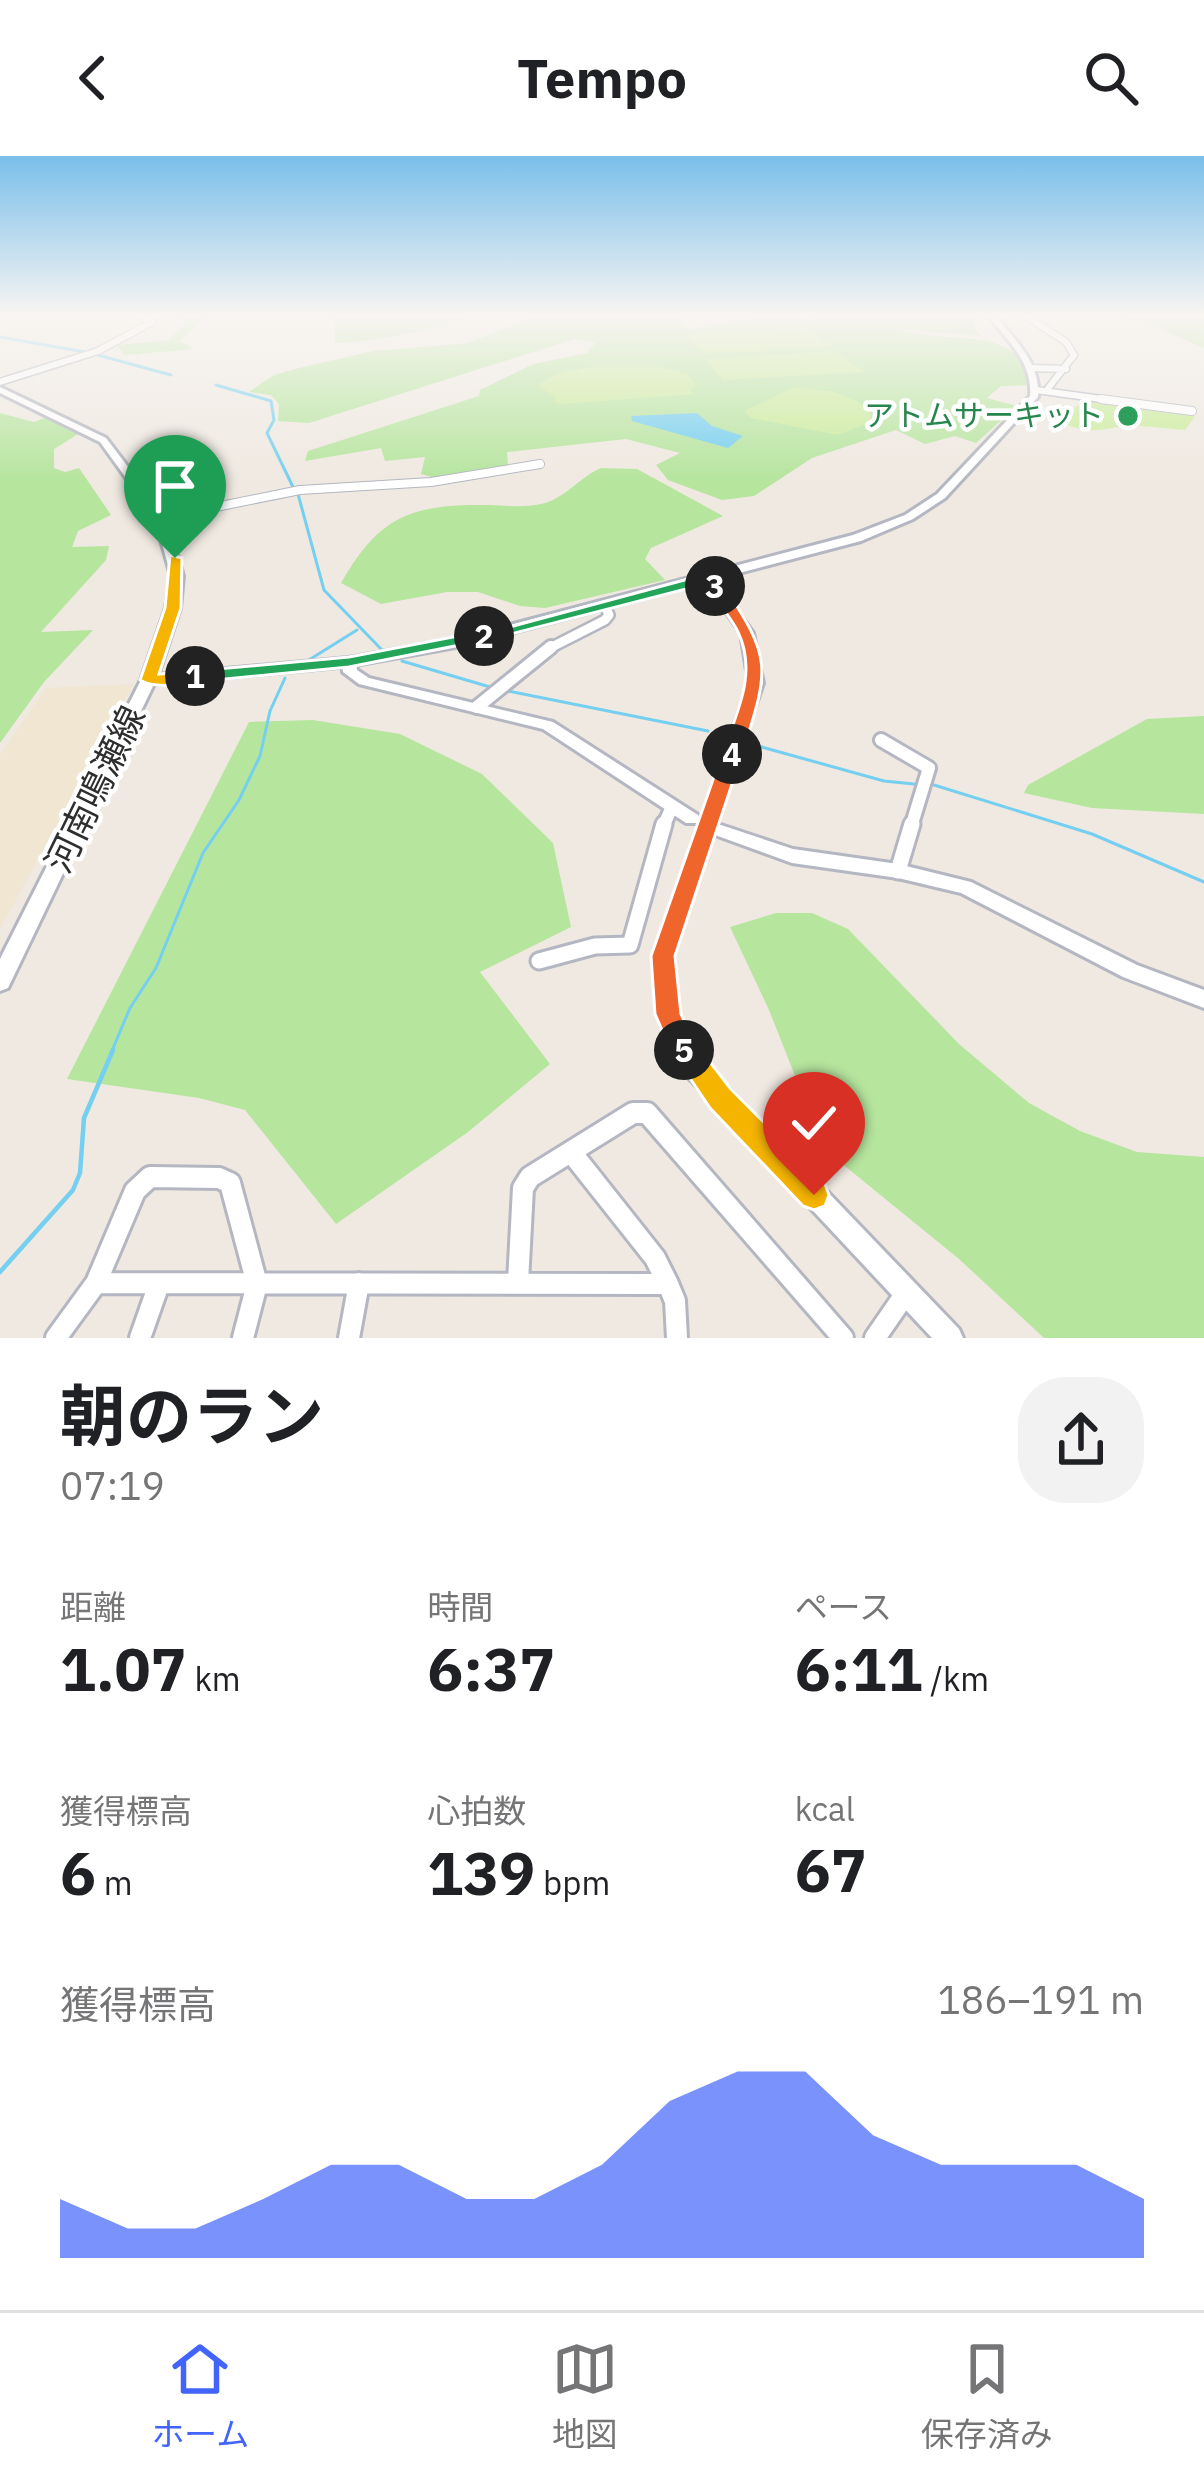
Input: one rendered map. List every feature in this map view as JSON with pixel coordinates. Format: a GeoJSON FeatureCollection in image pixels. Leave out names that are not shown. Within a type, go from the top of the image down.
{"type":"FeatureCollection","features":[{"type":"Feature","properties":{"kind":"main road"},"geometry":{"type":"LineString","coordinates":[[148,680],[349,662],[461,642],[857,538],[909,517],[953,485],[1041,391],[1032,369]]}},
{"type":"Feature","properties":{"kind":"main road","name":"河南鳴瀬線"},"geometry":{"type":"LineString","coordinates":[[0,981],[148,680],[176,592],[175,558],[161,518],[98,436],[1,389]]}},
{"type":"Feature","properties":{"kind":"street"},"geometry":{"type":"LineString","coordinates":[[1,389],[55,369]]}},
{"type":"Feature","properties":{"kind":"street"},"geometry":{"type":"LineString","coordinates":[[1041,391],[1066,369]]}},
{"type":"Feature","properties":{"kind":"street"},"geometry":{"type":"LineString","coordinates":[[1041,391],[1192,411]]}},
{"type":"Feature","properties":{"kind":"street"},"geometry":{"type":"LineString","coordinates":[[161,518],[300,490],[431,482],[540,464]]}},
{"type":"Feature","properties":{"kind":"street"},"geometry":{"type":"LineString","coordinates":[[709,579],[747,633],[756,683],[663,956],[668,1014],[696,1070],[950,1338]]}},
{"type":"Feature","properties":{"kind":"street"},"geometry":{"type":"LineString","coordinates":[[478,706],[538,656],[605,620],[609,615],[604,606]]}},
{"type":"Feature","properties":{"kind":"street"},"geometry":{"type":"LineString","coordinates":[[349,662],[350,672],[364,681],[478,706],[566,734],[692,819]]}},
{"type":"Feature","properties":{"kind":"street"},"geometry":{"type":"LineString","coordinates":[[880,740],[929,768],[898,871]]}},
{"type":"Feature","properties":{"kind":"street"},"geometry":{"type":"LineString","coordinates":[[539,961],[595,946],[630,945],[642,884],[671,809]]}},
{"type":"Feature","properties":{"kind":"street"},"geometry":{"type":"LineString","coordinates":[[721,832],[792,856],[898,871],[965,887],[1130,971],[1204,999]]}},
{"type":"Feature","properties":{"kind":"street"},"geometry":{"type":"LineString","coordinates":[[518,1282],[523,1188],[530,1177],[633,1113],[647,1113],[843,1338]]}},
{"type":"Feature","properties":{"kind":"street"},"geometry":{"type":"LineString","coordinates":[[571,1152],[655,1258],[675,1301],[677,1338]]}},
{"type":"Feature","properties":{"kind":"street"},"geometry":{"type":"LineString","coordinates":[[56,1338],[96,1283],[135,1191],[150,1178],[219,1178],[230,1184],[257,1284],[243,1338]]}},
{"type":"Feature","properties":{"kind":"street"},"geometry":{"type":"LineString","coordinates":[[96,1283],[668,1284]]}},
{"type":"Feature","properties":{"kind":"street"},"geometry":{"type":"LineString","coordinates":[[349,1338],[359,1283]]}},
{"type":"Feature","properties":{"kind":"street"},"geometry":{"type":"LineString","coordinates":[[140,1338],[159,1284]]}},
{"type":"Feature","properties":{"kind":"street"},"geometry":{"type":"LineString","coordinates":[[875,1338],[907,1292]]}},
{"type":"Feature","properties":{"kind":"shaded area"},"geometry":{"type":"Polygon","coordinates":[[[134,684],[0,929],[0,755],[46,688],[134,684]]]}},
{"type":"Feature","properties":{"kind":"green space"},"geometry":{"type":"Polygon","coordinates":[[[295,369],[479,369],[309,423],[278,421],[279,404],[271,395],[249,392],[274,375],[295,369]]]}},
{"type":"Feature","properties":{"kind":"green space"},"geometry":{"type":"Polygon","coordinates":[[[522,369],[1025,369],[1029,385],[1001,386],[987,398],[1017,406],[976,443],[955,436],[925,444],[896,430],[812,458],[754,496],[722,500],[668,480],[656,465],[680,453],[626,439],[507,452],[508,466],[432,477],[421,474],[425,457],[385,461],[381,448],[305,461],[308,451],[479,396],[480,390],[522,369]]]}},
{"type":"Feature","properties":{"kind":"green space"},"geometry":{"type":"Polygon","coordinates":[[[667,369],[688,374],[696,384],[690,392],[696,394],[561,404],[539,386],[563,372],[667,369]]]}},
{"type":"Feature","properties":{"kind":"green space"},"geometry":{"type":"Polygon","coordinates":[[[714,369],[865,372],[723,380],[714,369]]]}},
{"type":"Feature","properties":{"kind":"green space"},"geometry":{"type":"Polygon","coordinates":[[[793,388],[843,395],[869,410],[871,422],[838,435],[751,418],[744,411],[793,388]]]}},
{"type":"Feature","properties":{"kind":"green space","name":"アトムサーキット"},"geometry":{"type":"Polygon","coordinates":[[[1088,399],[1195,417],[1185,430],[1135,426],[1088,430],[1056,420],[1088,399]]]}},
{"type":"Feature","properties":{"kind":"green space"},"geometry":{"type":"Polygon","coordinates":[[[0,413],[34,422],[45,418],[80,433],[54,449],[54,468],[65,472],[79,468],[111,515],[78,531],[72,547],[109,546],[106,560],[41,632],[93,630],[44,682],[0,743],[0,413]]]}},
{"type":"Feature","properties":{"kind":"green space"},"geometry":{"type":"Polygon","coordinates":[[[601,468],[637,469],[723,516],[651,548],[645,559],[665,580],[545,608],[520,606],[478,592],[447,592],[381,604],[341,583],[370,542],[401,518],[439,507],[545,503],[601,468]]]}},
{"type":"Feature","properties":{"kind":"green space"},"geometry":{"type":"Polygon","coordinates":[[[1204,716],[1204,814],[1092,808],[1024,793],[1028,785],[1147,719],[1204,716]]]}},
{"type":"Feature","properties":{"kind":"green space"},"geometry":{"type":"Polygon","coordinates":[[[313,720],[400,734],[482,774],[553,843],[571,927],[480,972],[550,1064],[468,1132],[336,1224],[245,1110],[199,1098],[67,1079],[249,722],[313,720]]]}},
{"type":"Feature","properties":{"kind":"green space"},"geometry":{"type":"Polygon","coordinates":[[[776,913],[812,913],[848,929],[959,1044],[1029,1103],[1080,1131],[1137,1152],[1204,1157],[1204,1338],[1044,1338],[959,1259],[824,1149],[730,927],[776,913]]]}},
{"type":"Feature","properties":{"kind":"water"},"geometry":{"type":"Polygon","coordinates":[[[697,413],[712,426],[743,436],[728,448],[632,421],[631,416],[697,413]]]}},
{"type":"Feature","properties":{"kind":"waterway"},"geometry":{"type":"LineString","coordinates":[[150,369],[171,375]]}},
{"type":"Feature","properties":{"kind":"waterway"},"geometry":{"type":"LineString","coordinates":[[216,385],[271,401],[274,420],[267,433],[293,487]]}},
{"type":"Feature","properties":{"kind":"waterway"},"geometry":{"type":"LineString","coordinates":[[298,494],[324,590],[382,650]]}},
{"type":"Feature","properties":{"kind":"waterway"},"geometry":{"type":"LineString","coordinates":[[304,663],[357,630]]}},
{"type":"Feature","properties":{"kind":"waterway"},"geometry":{"type":"LineString","coordinates":[[402,661],[490,687]]}},
{"type":"Feature","properties":{"kind":"waterway"},"geometry":{"type":"LineString","coordinates":[[111,1053],[130,1008],[156,968],[203,853],[239,800],[260,756],[270,711],[285,678]]}},
{"type":"Feature","properties":{"kind":"waterway"},"geometry":{"type":"LineString","coordinates":[[508,691],[708,731]]}},
{"type":"Feature","properties":{"kind":"waterway"},"geometry":{"type":"LineString","coordinates":[[758,746],[884,781],[914,784]]}},
{"type":"Feature","properties":{"kind":"waterway"},"geometry":{"type":"LineString","coordinates":[[934,785],[1092,834],[1204,882]]}},
{"type":"Feature","properties":{"kind":"waterway"},"geometry":{"type":"LineString","coordinates":[[0,1272],[73,1190],[80,1173],[84,1118],[113,1050]]}},
{"type":"Feature","properties":{"kind":"place","name":"アトムサーキット"},"geometry":{"type":"Point","coordinates":[1128,416]}},
{"type":"Feature","properties":{"kind":"route"},"geometry":{"type":"LineString","coordinates":[[175,558],[173,608],[148,680],[398,654],[709,579],[747,633],[756,683],[671,928],[663,956],[663,986],[668,1014],[696,1070],[814,1195]]}}]}
